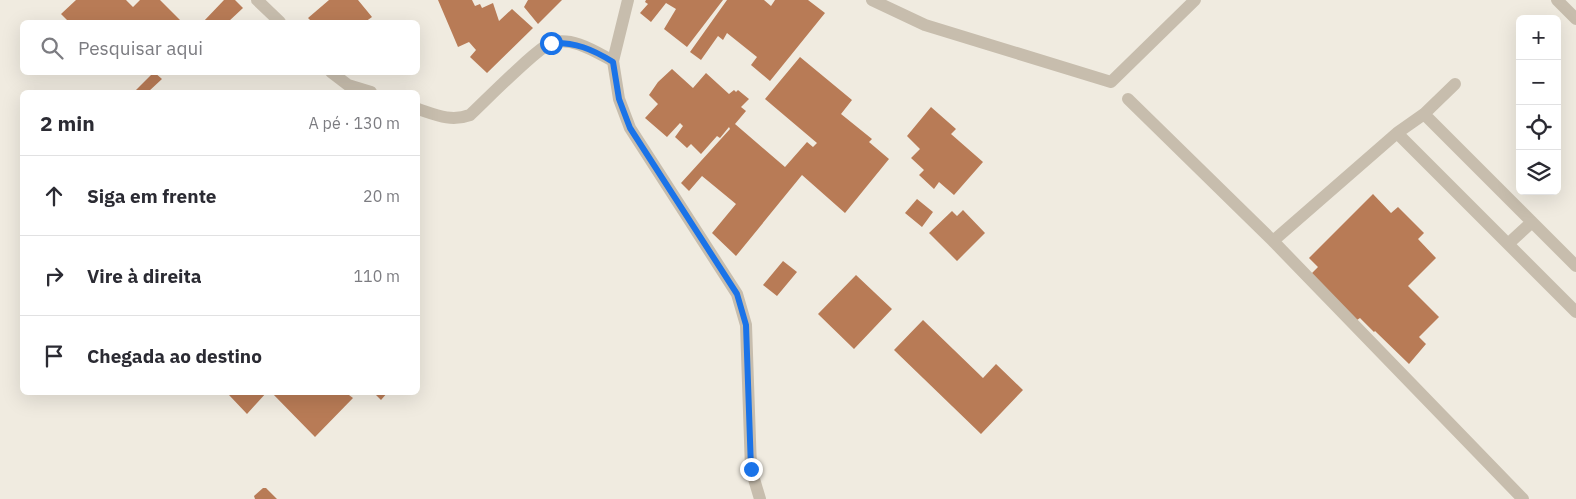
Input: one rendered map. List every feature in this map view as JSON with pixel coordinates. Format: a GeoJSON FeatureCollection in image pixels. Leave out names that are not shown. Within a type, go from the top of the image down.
{"type":"FeatureCollection","features":[{"type":"Feature","properties":{"kind":"street"},"geometry":{"type":"LineString","coordinates":[[257,0],[278,20]]}},
{"type":"Feature","properties":{"kind":"street"},"geometry":{"type":"LineString","coordinates":[[628,0],[613,62],[619,99],[630,128],[737,294],[746,325],[751,469],[760,499]]}},
{"type":"Feature","properties":{"kind":"street"},"geometry":{"type":"LineString","coordinates":[[872,0],[925,25],[1112,82],[1195,0]]}},
{"type":"Feature","properties":{"kind":"street"},"geometry":{"type":"LineString","coordinates":[[1557,0],[1576,19]]}},
{"type":"Feature","properties":{"kind":"street"},"geometry":{"type":"LineString","coordinates":[[420,109],[446,118],[456,119],[470,115],[538,52],[551,43],[576,44],[593,50],[613,62]]}},
{"type":"Feature","properties":{"kind":"street"},"geometry":{"type":"LineString","coordinates":[[335,75],[348,85],[364,90]]}},
{"type":"Feature","properties":{"kind":"street"},"geometry":{"type":"LineString","coordinates":[[1273,241],[1397,133],[1424,114],[1455,84]]}},
{"type":"Feature","properties":{"kind":"street"},"geometry":{"type":"LineString","coordinates":[[1128,99],[1273,241],[1523,499]]}},
{"type":"Feature","properties":{"kind":"street"},"geometry":{"type":"LineString","coordinates":[[1424,114],[1576,266]]}},
{"type":"Feature","properties":{"kind":"street"},"geometry":{"type":"LineString","coordinates":[[1397,133],[1576,312]]}},
{"type":"Feature","properties":{"kind":"street"},"geometry":{"type":"LineString","coordinates":[[1508,244],[1532,222]]}},
{"type":"Feature","properties":{"kind":"building"},"geometry":{"type":"Polygon","coordinates":[[[76,0],[126,0],[133,7],[140,0],[160,0],[180,20],[67,20],[61,14],[76,0]]]}},
{"type":"Feature","properties":{"kind":"building"},"geometry":{"type":"Polygon","coordinates":[[[224,0],[235,0],[243,8],[230,20],[205,20],[224,0]]]}},
{"type":"Feature","properties":{"kind":"building"},"geometry":{"type":"Polygon","coordinates":[[[329,0],[358,0],[372,17],[368,20],[310,20],[308,18],[329,0]]]}},
{"type":"Feature","properties":{"kind":"building"},"geometry":{"type":"Polygon","coordinates":[[[438,0],[472,0],[475,6],[480,4],[482,8],[493,3],[499,21],[512,9],[533,28],[487,73],[470,57],[476,50],[469,42],[458,47],[438,0]]]}},
{"type":"Feature","properties":{"kind":"building"},"geometry":{"type":"Polygon","coordinates":[[[528,0],[562,0],[538,24],[524,7],[528,0]]]}},
{"type":"Feature","properties":{"kind":"building"},"geometry":{"type":"Polygon","coordinates":[[[646,0],[723,0],[687,47],[664,29],[676,9],[666,3],[651,22],[640,13],[648,4],[645,2],[646,0]]]}},
{"type":"Feature","properties":{"kind":"building"},"geometry":{"type":"Polygon","coordinates":[[[727,0],[764,0],[771,6],[775,0],[808,0],[825,13],[770,81],[751,65],[757,57],[727,33],[723,40],[718,36],[701,60],[690,52],[727,0]]]}},
{"type":"Feature","properties":{"kind":"building"},"geometry":{"type":"Polygon","coordinates":[[[800,57],[852,100],[841,114],[872,139],[869,142],[889,159],[845,213],[802,175],[736,256],[712,233],[736,204],[702,176],[689,191],[681,183],[730,129],[729,127],[720,138],[717,136],[701,154],[691,144],[687,148],[675,137],[683,126],[680,123],[667,137],[645,118],[658,104],[649,95],[658,82],[672,69],[693,88],[706,73],[729,94],[734,90],[736,92],[738,90],[749,99],[741,107],[746,111],[735,124],[785,167],[807,142],[813,147],[817,143],[765,99],[800,57]]]}},
{"type":"Feature","properties":{"kind":"building"},"geometry":{"type":"Polygon","coordinates":[[[151,75],[157,75],[162,79],[150,90],[136,90],[151,75]]]}},
{"type":"Feature","properties":{"kind":"building"},"geometry":{"type":"Polygon","coordinates":[[[931,107],[956,129],[951,134],[983,162],[954,195],[939,182],[934,189],[919,175],[924,170],[911,158],[920,149],[907,136],[931,107]]]}},
{"type":"Feature","properties":{"kind":"building"},"geometry":{"type":"Polygon","coordinates":[[[1373,194],[1391,213],[1398,207],[1424,233],[1418,239],[1436,258],[1408,286],[1439,317],[1419,337],[1426,344],[1409,364],[1360,318],[1357,320],[1311,274],[1318,267],[1309,258],[1373,194]]]}},
{"type":"Feature","properties":{"kind":"building"},"geometry":{"type":"Polygon","coordinates":[[[917,199],[933,212],[922,227],[905,213],[917,199]]]}},
{"type":"Feature","properties":{"kind":"building"},"geometry":{"type":"Polygon","coordinates":[[[963,210],[985,233],[957,261],[929,233],[952,211],[957,216],[963,210]]]}},
{"type":"Feature","properties":{"kind":"building"},"geometry":{"type":"Polygon","coordinates":[[[783,261],[797,272],[777,296],[763,285],[783,261]]]}},
{"type":"Feature","properties":{"kind":"building"},"geometry":{"type":"Polygon","coordinates":[[[856,275],[892,309],[854,349],[818,314],[856,275]]]}},
{"type":"Feature","properties":{"kind":"building"},"geometry":{"type":"Polygon","coordinates":[[[923,320],[983,378],[996,364],[1023,390],[981,434],[894,350],[923,320]]]}},
{"type":"Feature","properties":{"kind":"building"},"geometry":{"type":"Polygon","coordinates":[[[229,395],[264,395],[247,414],[229,395]]]}},
{"type":"Feature","properties":{"kind":"building"},"geometry":{"type":"Polygon","coordinates":[[[274,395],[349,395],[353,398],[315,437],[274,395]]]}},
{"type":"Feature","properties":{"kind":"building"},"geometry":{"type":"Polygon","coordinates":[[[376,395],[385,395],[381,400],[376,395]]]}},
{"type":"Feature","properties":{"kind":"building"},"geometry":{"type":"Polygon","coordinates":[[[263,488],[266,488],[277,499],[255,499],[254,496],[263,488]]]}},
{"type":"Feature","properties":{"kind":"route"},"geometry":{"type":"LineString","coordinates":[[551,43],[576,44],[593,50],[613,62],[619,99],[630,128],[737,294],[746,325],[751,469]]}}]}
